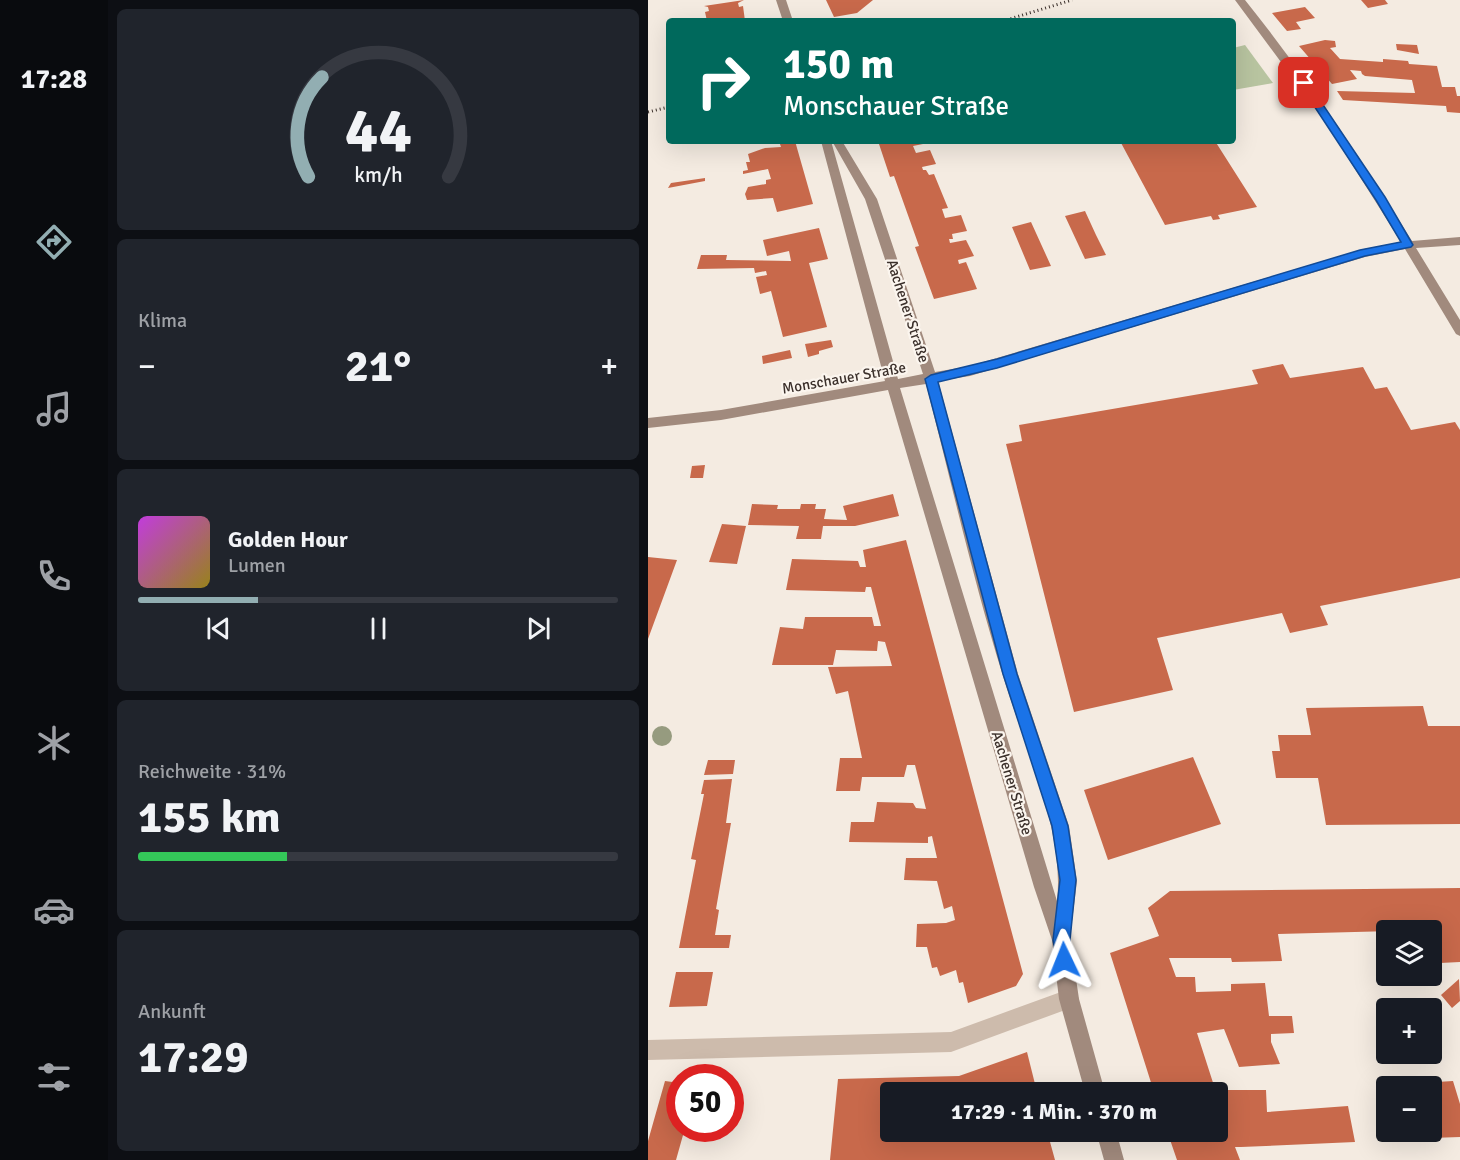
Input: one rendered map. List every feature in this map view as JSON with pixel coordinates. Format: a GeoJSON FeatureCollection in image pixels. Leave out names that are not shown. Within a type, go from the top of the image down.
{"type":"FeatureCollection","features":[{"type":"Feature","properties":{"kind":"main road"},"geometry":{"type":"LineString","coordinates":[[781,0],[787,18]]}},
{"type":"Feature","properties":{"kind":"main road"},"geometry":{"type":"LineString","coordinates":[[1240,0],[1292,65],[1316,101],[1460,331]]}},
{"type":"Feature","properties":{"kind":"main road","name":"Aachener Straße"},"geometry":{"type":"LineString","coordinates":[[827,144],[903,425],[1061,940],[1069,999],[1092,1082]]}},
{"type":"Feature","properties":{"kind":"main road","name":"Aachener Straße"},"geometry":{"type":"LineString","coordinates":[[839,144],[871,199],[931,379],[1010,674],[1060,826],[1068,880],[1061,940]]}},
{"type":"Feature","properties":{"kind":"main road","name":"Monschauer Straße"},"geometry":{"type":"LineString","coordinates":[[648,423],[721,415],[931,379],[997,364],[1364,253],[1408,245],[1460,241]]}},
{"type":"Feature","properties":{"kind":"main road"},"geometry":{"type":"LineString","coordinates":[[1109,1142],[1114,1160]]}},
{"type":"Feature","properties":{"kind":"lane"},"geometry":{"type":"LineString","coordinates":[[648,1050],[951,1042],[1069,999]]}},
{"type":"Feature","properties":{"kind":"green space"},"geometry":{"type":"Polygon","coordinates":[[[1245,45],[1273,83],[1236,89],[1236,47],[1245,45]]]}},
{"type":"Feature","properties":{"kind":"building"},"geometry":{"type":"Polygon","coordinates":[[[744,0],[738,3],[739,7],[743,6],[745,18],[706,18],[705,12],[709,11],[708,7],[704,6],[744,0]]]}},
{"type":"Feature","properties":{"kind":"building"},"geometry":{"type":"Polygon","coordinates":[[[826,0],[873,0],[857,13],[834,17],[826,0]]]}},
{"type":"Feature","properties":{"kind":"building"},"geometry":{"type":"Polygon","coordinates":[[[1361,0],[1385,0],[1388,4],[1368,8],[1361,0]]]}},
{"type":"Feature","properties":{"kind":"building"},"geometry":{"type":"Polygon","coordinates":[[[1305,7],[1315,18],[1296,22],[1301,29],[1287,31],[1272,13],[1305,7]]]}},
{"type":"Feature","properties":{"kind":"building"},"geometry":{"type":"Polygon","coordinates":[[[1325,40],[1335,41],[1336,47],[1330,48],[1340,59],[1383,62],[1383,59],[1437,66],[1442,87],[1455,87],[1457,96],[1460,96],[1460,113],[1447,112],[1446,106],[1343,100],[1337,91],[1415,93],[1412,80],[1365,76],[1361,71],[1350,70],[1357,79],[1332,84],[1299,46],[1325,40]]]}},
{"type":"Feature","properties":{"kind":"building"},"geometry":{"type":"Polygon","coordinates":[[[1396,44],[1417,45],[1419,54],[1397,50],[1396,44]]]}},
{"type":"Feature","properties":{"kind":"building"},"geometry":{"type":"Polygon","coordinates":[[[780,144],[796,144],[813,204],[777,212],[773,198],[747,200],[745,194],[748,187],[766,184],[766,180],[771,179],[768,169],[743,174],[743,171],[748,170],[746,162],[750,162],[748,154],[765,148],[781,147],[780,144]]]}},
{"type":"Feature","properties":{"kind":"building"},"geometry":{"type":"Polygon","coordinates":[[[879,144],[923,144],[913,146],[916,153],[930,150],[936,164],[922,167],[923,170],[926,170],[929,175],[934,174],[948,208],[942,209],[945,218],[961,215],[967,231],[952,234],[953,239],[949,239],[950,243],[966,240],[974,256],[958,260],[959,264],[966,262],[977,289],[934,299],[915,247],[919,246],[894,176],[890,177],[879,144]]]}},
{"type":"Feature","properties":{"kind":"building"},"geometry":{"type":"Polygon","coordinates":[[[1122,144],[1217,144],[1257,207],[1218,215],[1220,219],[1213,220],[1211,216],[1165,225],[1122,144]]]}},
{"type":"Feature","properties":{"kind":"building"},"geometry":{"type":"Polygon","coordinates":[[[705,178],[705,181],[668,188],[671,183],[705,178]]]}},
{"type":"Feature","properties":{"kind":"building"},"geometry":{"type":"Polygon","coordinates":[[[1085,211],[1106,255],[1085,259],[1065,216],[1085,211]]]}},
{"type":"Feature","properties":{"kind":"building"},"geometry":{"type":"Polygon","coordinates":[[[1031,222],[1051,266],[1030,270],[1012,227],[1031,222]]]}},
{"type":"Feature","properties":{"kind":"building"},"geometry":{"type":"Polygon","coordinates":[[[819,228],[828,259],[809,263],[827,327],[783,337],[771,291],[760,294],[756,277],[767,275],[766,271],[755,273],[754,268],[697,269],[701,255],[727,255],[726,260],[791,261],[789,251],[767,256],[763,240],[819,228]]]}},
{"type":"Feature","properties":{"kind":"building"},"geometry":{"type":"Polygon","coordinates":[[[831,340],[833,347],[808,357],[805,344],[831,340]]]}},
{"type":"Feature","properties":{"kind":"building"},"geometry":{"type":"Polygon","coordinates":[[[790,350],[792,358],[763,364],[762,356],[790,350]]]}},
{"type":"Feature","properties":{"kind":"building"},"geometry":{"type":"Polygon","coordinates":[[[1283,364],[1290,378],[1363,367],[1375,389],[1387,387],[1411,430],[1455,422],[1460,430],[1460,578],[1320,606],[1328,625],[1290,633],[1282,613],[1157,638],[1173,690],[1074,712],[1006,444],[1022,441],[1019,425],[1258,384],[1252,370],[1283,364]]]}},
{"type":"Feature","properties":{"kind":"building"},"geometry":{"type":"Polygon","coordinates":[[[705,465],[703,478],[690,478],[692,466],[705,465]]]}},
{"type":"Feature","properties":{"kind":"building"},"geometry":{"type":"Polygon","coordinates":[[[893,494],[899,516],[855,526],[823,526],[821,539],[796,539],[799,526],[748,525],[752,504],[778,505],[777,509],[800,509],[801,504],[816,504],[815,509],[826,509],[824,519],[847,520],[843,506],[893,494]]]}},
{"type":"Feature","properties":{"kind":"building"},"geometry":{"type":"Polygon","coordinates":[[[722,524],[746,526],[737,564],[709,562],[722,524]]]}},
{"type":"Feature","properties":{"kind":"building"},"geometry":{"type":"Polygon","coordinates":[[[906,540],[1023,974],[1016,986],[968,1003],[963,982],[959,983],[956,970],[940,976],[937,967],[932,968],[927,947],[916,947],[917,924],[946,923],[955,920],[952,906],[944,909],[937,881],[904,880],[906,858],[937,858],[932,836],[928,837],[928,843],[849,842],[851,822],[874,822],[877,802],[913,803],[916,808],[926,809],[915,765],[907,765],[904,777],[862,777],[860,791],[836,791],[840,758],[862,758],[848,691],[836,694],[828,667],[892,666],[885,642],[878,641],[877,651],[836,650],[833,665],[772,665],[780,627],[803,629],[805,617],[872,617],[874,626],[881,626],[871,587],[866,587],[865,592],[786,590],[792,559],[858,561],[860,567],[866,567],[863,550],[906,540]]]}},
{"type":"Feature","properties":{"kind":"building"},"geometry":{"type":"Polygon","coordinates":[[[648,557],[677,560],[648,639],[648,557]]]}},
{"type":"Feature","properties":{"kind":"building"},"geometry":{"type":"Polygon","coordinates":[[[1423,706],[1428,726],[1460,726],[1460,824],[1326,825],[1318,778],[1276,778],[1272,751],[1280,751],[1278,735],[1311,735],[1306,708],[1423,706]]]}},
{"type":"Feature","properties":{"kind":"building"},"geometry":{"type":"Polygon","coordinates":[[[1193,757],[1221,824],[1108,860],[1084,790],[1193,757]]]}},
{"type":"Feature","properties":{"kind":"building"},"geometry":{"type":"Polygon","coordinates":[[[708,760],[735,760],[733,774],[704,775],[708,760]]]}},
{"type":"Feature","properties":{"kind":"building"},"geometry":{"type":"Polygon","coordinates":[[[732,779],[726,823],[731,823],[716,909],[719,910],[715,935],[731,935],[729,948],[679,948],[696,860],[691,859],[704,794],[701,794],[704,780],[732,779]]]}},
{"type":"Feature","properties":{"kind":"building"},"geometry":{"type":"Polygon","coordinates":[[[1460,888],[1460,962],[1442,963],[1442,920],[1376,920],[1376,931],[1278,934],[1282,961],[1232,962],[1231,958],[1169,958],[1176,977],[1195,977],[1196,992],[1231,991],[1231,984],[1265,983],[1269,1016],[1292,1016],[1294,1033],[1271,1034],[1271,1042],[1280,1064],[1239,1067],[1224,1029],[1197,1033],[1213,1082],[1151,1082],[1110,953],[1159,936],[1148,908],[1170,891],[1460,888]]]}},
{"type":"Feature","properties":{"kind":"building"},"geometry":{"type":"Polygon","coordinates":[[[676,972],[713,972],[707,1006],[669,1007],[676,972]]]}},
{"type":"Feature","properties":{"kind":"building"},"geometry":{"type":"Polygon","coordinates":[[[1459,979],[1460,1001],[1452,1008],[1441,995],[1459,979]]]}},
{"type":"Feature","properties":{"kind":"building"},"geometry":{"type":"Polygon","coordinates":[[[1027,1052],[1034,1082],[880,1082],[880,1142],[1050,1142],[1055,1160],[830,1160],[838,1079],[959,1076],[1027,1052]]]}},
{"type":"Feature","properties":{"kind":"building"},"geometry":{"type":"Polygon","coordinates":[[[666,1081],[666,1142],[681,1142],[676,1160],[648,1160],[648,1141],[666,1081]]]}},
{"type":"Feature","properties":{"kind":"building"},"geometry":{"type":"Polygon","coordinates":[[[1453,1081],[1460,1104],[1460,1137],[1442,1138],[1442,1082],[1453,1081]]]}},
{"type":"Feature","properties":{"kind":"building"},"geometry":{"type":"Polygon","coordinates":[[[1228,1090],[1266,1090],[1267,1112],[1348,1106],[1355,1142],[1235,1147],[1240,1160],[1177,1160],[1171,1142],[1228,1142],[1228,1090]]]}},
{"type":"Feature","properties":{"kind":"railway"},"geometry":{"type":"LineString","coordinates":[[1013,18],[1072,0]]}},
{"type":"Feature","properties":{"kind":"railway"},"geometry":{"type":"LineString","coordinates":[[648,112],[666,108]]}},
{"type":"Feature","properties":{"kind":"route"},"geometry":{"type":"LineString","coordinates":[[1064,960],[1061,940],[1068,880],[1060,826],[1010,674],[931,379],[997,364],[1191,303],[1364,253],[1408,245],[1304,83]]}}]}
